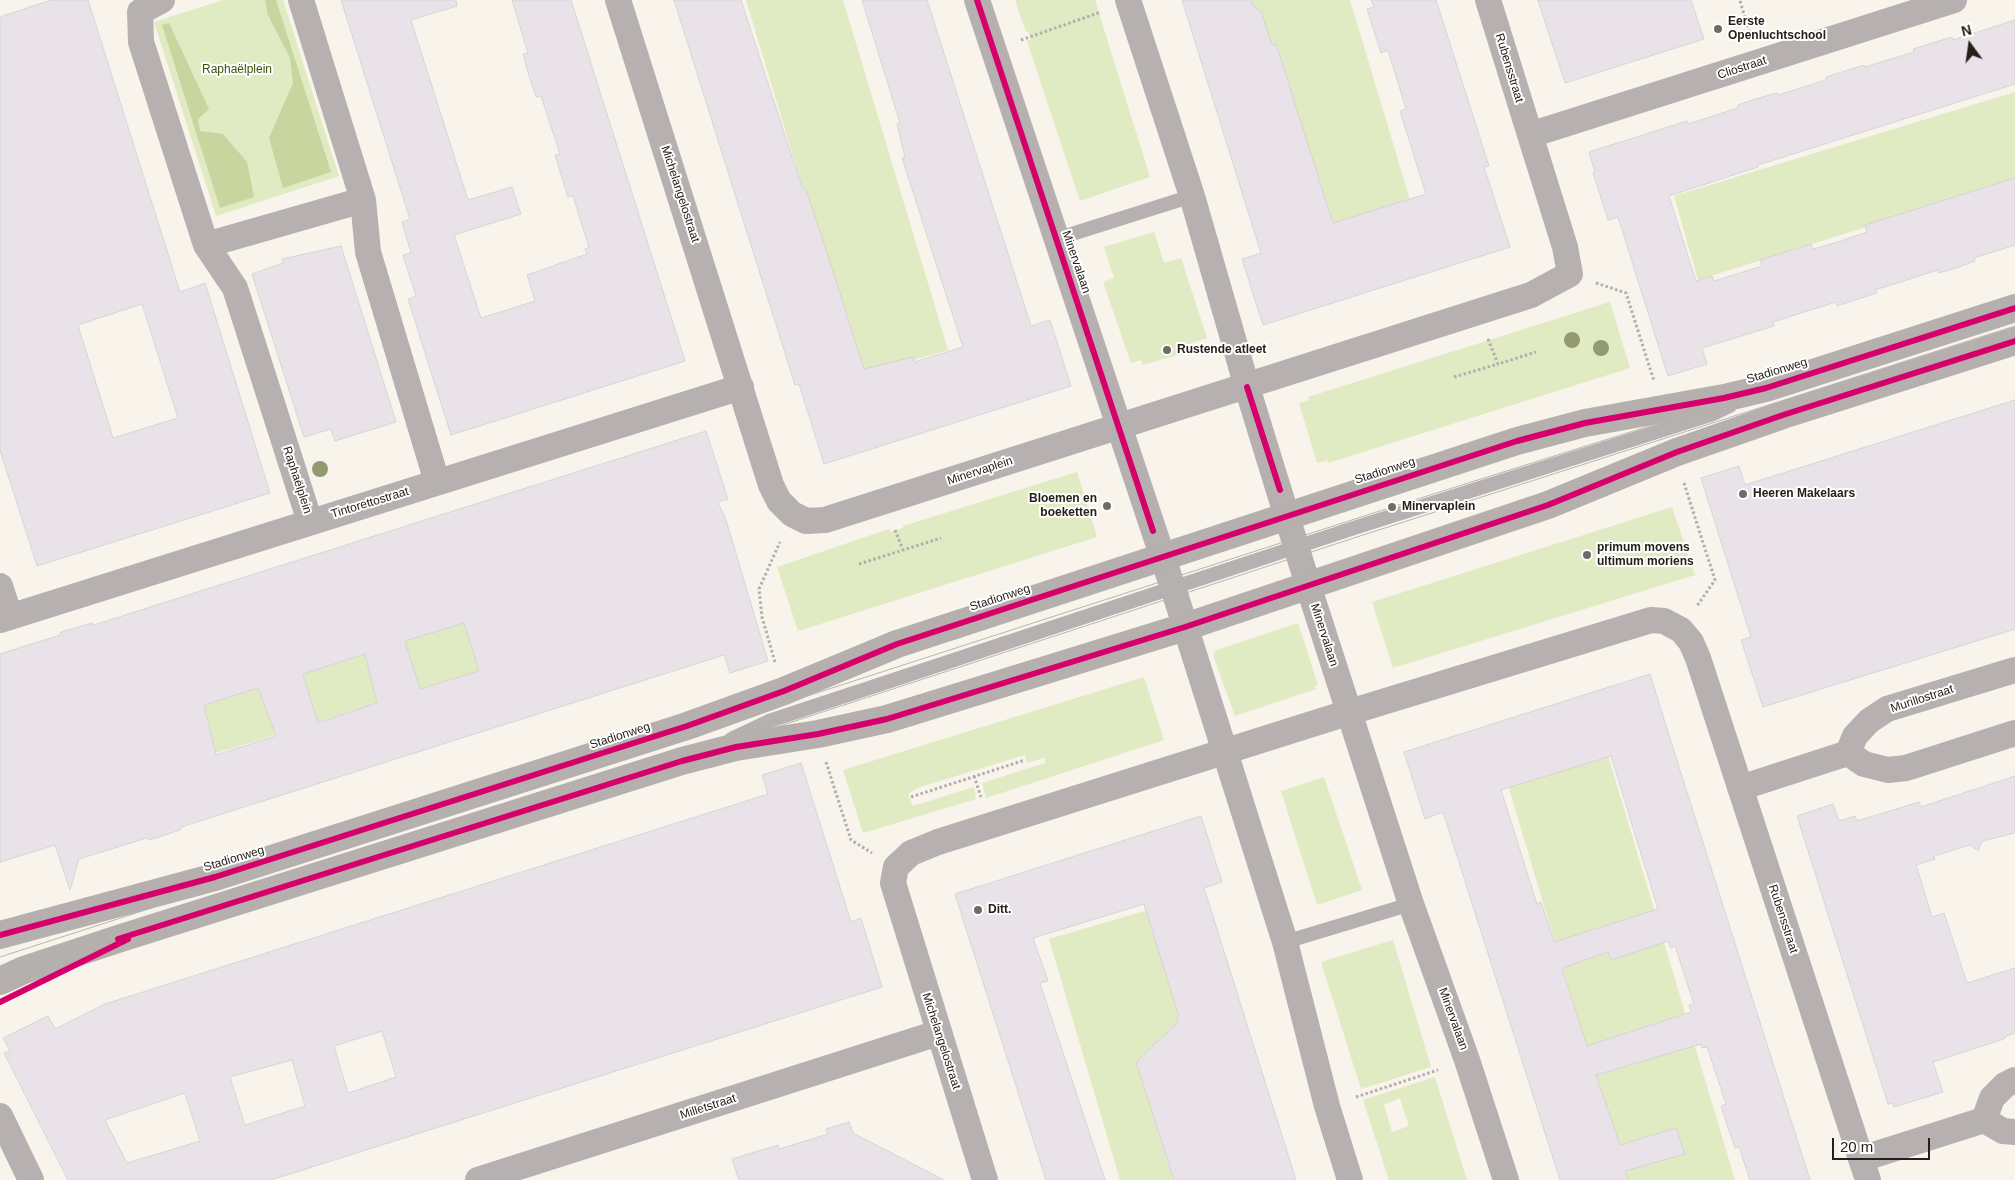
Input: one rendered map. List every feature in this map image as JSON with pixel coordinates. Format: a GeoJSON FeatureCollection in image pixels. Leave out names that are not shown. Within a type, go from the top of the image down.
{"type":"FeatureCollection","features":[{"type":"Feature","properties":{"kind":"main road","name":"Stadionweg"},"geometry":{"type":"LineString","coordinates":[[0,936],[215,877],[688,726],[784,691],[897,644],[1162,559],[1517,441],[1585,423],[1724,398],[1766,388],[2015,308]]}},
{"type":"Feature","properties":{"kind":"main road","name":"Stadionweg"},"geometry":{"type":"LineString","coordinates":[[0,981],[24,970],[682,761],[736,747],[818,734],[887,719],[1185,627],[1548,505],[1676,452],[1782,415],[2015,341]]}},
{"type":"Feature","properties":{"kind":"street","name":"Raphaëlplein"},"geometry":{"type":"LineString","coordinates":[[162,0],[140,12],[141,42],[206,245],[235,288],[310,522]]}},
{"type":"Feature","properties":{"kind":"street"},"geometry":{"type":"LineString","coordinates":[[301,0],[363,200],[368,252],[437,482]]}},
{"type":"Feature","properties":{"kind":"street","name":"Michelangelostraat"},"geometry":{"type":"LineString","coordinates":[[618,0],[741,387]]}},
{"type":"Feature","properties":{"kind":"street","name":"Minervalaan"},"geometry":{"type":"LineString","coordinates":[[977,0],[992,50],[1185,627],[1285,942],[1327,1106],[1350,1180]]}},
{"type":"Feature","properties":{"kind":"street","name":"Rubensstraat"},"geometry":{"type":"LineString","coordinates":[[1488,0],[1530,135]]}},
{"type":"Feature","properties":{"kind":"street","name":"Cliostraat"},"geometry":{"type":"LineString","coordinates":[[1530,135],[1954,0]]}},
{"type":"Feature","properties":{"kind":"street","name":"Minervalaan"},"geometry":{"type":"LineString","coordinates":[[1128,1],[1192,196],[1247,387],[1308,585],[1411,904],[1467,1060],[1506,1180]]}},
{"type":"Feature","properties":{"kind":"street","name":"Minervaplein"},"geometry":{"type":"LineString","coordinates":[[792,514],[806,520],[825,520],[1531,295],[1570,274],[1565,247],[1530,135]]}},
{"type":"Feature","properties":{"kind":"street"},"geometry":{"type":"LineString","coordinates":[[206,245],[363,200]]}},
{"type":"Feature","properties":{"kind":"street"},"geometry":{"type":"LineString","coordinates":[[741,387],[771,485],[779,501],[792,514]]}},
{"type":"Feature","properties":{"kind":"street","name":"Tintorettostraat"},"geometry":{"type":"LineString","coordinates":[[5,619],[741,387]]}},
{"type":"Feature","properties":{"kind":"street"},"geometry":{"type":"LineString","coordinates":[[0,586],[5,619]]}},
{"type":"Feature","properties":{"kind":"street","name":"Rubensstraat"},"geometry":{"type":"LineString","coordinates":[[1350,712],[1650,620],[1664,621],[1681,630],[1691,642],[1698,658],[1864,1169]]}},
{"type":"Feature","properties":{"kind":"street","name":"Murillostraat"},"geometry":{"type":"LineString","coordinates":[[1848,753],[1855,736],[1869,721],[1887,709],[2015,670]]}},
{"type":"Feature","properties":{"kind":"street"},"geometry":{"type":"LineString","coordinates":[[896,867],[911,853],[938,842],[1350,712]]}},
{"type":"Feature","properties":{"kind":"street"},"geometry":{"type":"LineString","coordinates":[[1740,788],[1848,753],[1864,764],[1888,770],[1906,768],[2015,733]]}},
{"type":"Feature","properties":{"kind":"street","name":"Michelangelostraat"},"geometry":{"type":"LineString","coordinates":[[896,867],[893,883],[897,901],[985,1180]]}},
{"type":"Feature","properties":{"kind":"street","name":"Milletstraat"},"geometry":{"type":"LineString","coordinates":[[478,1180],[938,1033]]}},
{"type":"Feature","properties":{"kind":"street"},"geometry":{"type":"LineString","coordinates":[[1864,1169],[1984,1120],[1992,1098],[2005,1085],[2015,1080]]}},
{"type":"Feature","properties":{"kind":"street"},"geometry":{"type":"LineString","coordinates":[[0,1116],[31,1180]]}},
{"type":"Feature","properties":{"kind":"street"},"geometry":{"type":"LineString","coordinates":[[1984,1120],[2003,1131],[2015,1132]]}},
{"type":"Feature","properties":{"kind":"lane"},"geometry":{"type":"LineString","coordinates":[[1056,239],[1192,196]]}},
{"type":"Feature","properties":{"kind":"lane","name":"Stadionweg"},"geometry":{"type":"LineString","coordinates":[[682,761],[770,721],[1297,547],[1712,414],[1766,388]]}},
{"type":"Feature","properties":{"kind":"lane"},"geometry":{"type":"LineString","coordinates":[[1285,942],[1411,904]]}},
{"type":"Feature","properties":{"kind":"lane","name":"Stadionweg"},"geometry":{"type":"LineString","coordinates":[[0,965],[52,949],[118,940]]}},
{"type":"Feature","properties":{"kind":"path"},"geometry":{"type":"LineString","coordinates":[[992,50],[1128,1]]}},
{"type":"Feature","properties":{"kind":"path"},"geometry":{"type":"LineString","coordinates":[[1478,312],[1498,364]]}},
{"type":"Feature","properties":{"kind":"path"},"geometry":{"type":"LineString","coordinates":[[1454,377],[1536,352]]}},
{"type":"Feature","properties":{"kind":"path"},"geometry":{"type":"LineString","coordinates":[[784,691],[762,617],[759,589],[792,514]]}},
{"type":"Feature","properties":{"kind":"path"},"geometry":{"type":"LineString","coordinates":[[858,564],[941,538]]}},
{"type":"Feature","properties":{"kind":"path"},"geometry":{"type":"LineString","coordinates":[[818,734],[851,840],[896,867]]}},
{"type":"Feature","properties":{"kind":"path"},"geometry":{"type":"LineString","coordinates":[[912,797],[1025,760]]}},
{"type":"Feature","properties":{"kind":"path"},"geometry":{"type":"LineString","coordinates":[[1327,1106],[1467,1060]]}},
{"type":"Feature","properties":{"kind":"green space","name":"Raphaëlplein"},"geometry":{"type":"Polygon","coordinates":[[[223,0],[283,0],[339,176],[216,216],[154,22],[223,0]]]}},
{"type":"Feature","properties":{"kind":"green space"},"geometry":{"type":"Polygon","coordinates":[[[265,0],[276,0],[331,172],[283,188],[269,138],[293,83],[290,58],[268,15],[265,0]]]}},
{"type":"Feature","properties":{"kind":"green space"},"geometry":{"type":"Polygon","coordinates":[[[746,0],[843,0],[948,350],[859,376],[746,0]]]}},
{"type":"Feature","properties":{"kind":"green space"},"geometry":{"type":"Polygon","coordinates":[[[1015,0],[1095,0],[1150,177],[1080,201],[1027,41],[1031,40],[1028,31],[1026,32],[1015,0]]]}},
{"type":"Feature","properties":{"kind":"green space"},"geometry":{"type":"Polygon","coordinates":[[[1248,0],[1350,0],[1410,200],[1316,229],[1248,0]]]}},
{"type":"Feature","properties":{"kind":"green space"},"geometry":{"type":"Polygon","coordinates":[[[169,23],[209,109],[198,119],[200,131],[223,134],[247,162],[254,197],[220,208],[162,25],[169,23]]]}},
{"type":"Feature","properties":{"kind":"green space"},"geometry":{"type":"Polygon","coordinates":[[[2015,92],[2015,180],[1698,280],[1674,196],[2015,92]]]}},
{"type":"Feature","properties":{"kind":"green space"},"geometry":{"type":"Polygon","coordinates":[[[1154,232],[1164,263],[1181,258],[1207,338],[1189,344],[1191,351],[1143,365],[1141,360],[1131,363],[1103,282],[1114,278],[1104,247],[1154,232]]]}},
{"type":"Feature","properties":{"kind":"green space"},"geometry":{"type":"Polygon","coordinates":[[[1610,302],[1630,368],[1328,463],[1327,460],[1317,463],[1299,403],[1309,400],[1308,397],[1610,302]]]}},
{"type":"Feature","properties":{"kind":"green space"},"geometry":{"type":"Polygon","coordinates":[[[1077,472],[1097,537],[798,631],[777,567],[889,529],[890,532],[903,528],[903,526],[1077,472]]]}},
{"type":"Feature","properties":{"kind":"green space"},"geometry":{"type":"Polygon","coordinates":[[[1672,507],[1695,575],[1393,668],[1372,602],[1672,507]]]}},
{"type":"Feature","properties":{"kind":"green space"},"geometry":{"type":"Polygon","coordinates":[[[651,524],[678,613],[45,805],[18,716],[651,524]]]}},
{"type":"Feature","properties":{"kind":"green space"},"geometry":{"type":"Polygon","coordinates":[[[1298,623],[1318,685],[1315,686],[1316,689],[1235,716],[1213,655],[1215,654],[1214,651],[1298,623]]]}},
{"type":"Feature","properties":{"kind":"green space"},"geometry":{"type":"Polygon","coordinates":[[[1144,677],[1164,740],[986,798],[982,783],[1045,763],[1045,758],[1027,763],[1025,755],[917,788],[908,794],[913,806],[974,787],[976,799],[863,833],[843,770],[1144,677]]]}},
{"type":"Feature","properties":{"kind":"green space"},"geometry":{"type":"Polygon","coordinates":[[[1607,752],[1735,1180],[1626,1180],[1507,782],[1607,752]]]}},
{"type":"Feature","properties":{"kind":"green space"},"geometry":{"type":"Polygon","coordinates":[[[1324,777],[1362,890],[1317,905],[1281,791],[1324,777]]]}},
{"type":"Feature","properties":{"kind":"green space"},"geometry":{"type":"Polygon","coordinates":[[[1148,910],[1228,1180],[1120,1180],[1049,939],[1148,910]]]}},
{"type":"Feature","properties":{"kind":"green space"},"geometry":{"type":"Polygon","coordinates":[[[1393,940],[1431,1067],[1361,1089],[1321,962],[1393,940]]]}},
{"type":"Feature","properties":{"kind":"green space"},"geometry":{"type":"Polygon","coordinates":[[[1435,1077],[1467,1180],[1389,1180],[1363,1100],[1435,1077]],[[1400,1098],[1384,1105],[1392,1132],[1409,1126],[1400,1098]]]}},
{"type":"Feature","properties":{"kind":"building"},"geometry":{"type":"Polygon","coordinates":[[[51,0],[88,0],[180,292],[205,283],[270,493],[37,566],[0,450],[0,17],[51,0]],[[142,304],[78,325],[113,438],[178,418],[142,304]]]}},
{"type":"Feature","properties":{"kind":"building"},"geometry":{"type":"Polygon","coordinates":[[[341,0],[456,0],[457,6],[411,20],[468,200],[512,187],[521,214],[454,235],[481,318],[535,301],[527,275],[587,254],[585,249],[589,247],[573,196],[568,197],[555,155],[560,154],[541,96],[536,97],[529,76],[523,54],[528,53],[512,0],[571,0],[685,361],[451,435],[408,299],[416,296],[403,255],[411,253],[402,222],[410,219],[341,0]]]}},
{"type":"Feature","properties":{"kind":"building"},"geometry":{"type":"Polygon","coordinates":[[[674,0],[741,0],[793,160],[803,189],[806,189],[864,369],[913,357],[914,362],[963,347],[902,158],[905,157],[897,124],[900,123],[862,0],[927,0],[1031,326],[1050,320],[1071,386],[824,464],[799,384],[795,385],[674,0]]]}},
{"type":"Feature","properties":{"kind":"building"},"geometry":{"type":"Polygon","coordinates":[[[1182,0],[1251,0],[1253,6],[1261,11],[1272,45],[1276,44],[1333,223],[1426,194],[1400,111],[1406,109],[1388,50],[1381,53],[1367,9],[1374,7],[1371,0],[1436,0],[1489,166],[1484,167],[1510,247],[1263,325],[1242,259],[1261,253],[1182,0]]]}},
{"type":"Feature","properties":{"kind":"building"},"geometry":{"type":"Polygon","coordinates":[[[1538,0],[1691,0],[1704,39],[1565,83],[1538,0]]]}},
{"type":"Feature","properties":{"kind":"building"},"geometry":{"type":"Polygon","coordinates":[[[2015,20],[2015,84],[1758,165],[1758,167],[1669,196],[1696,281],[1712,276],[1714,281],[1762,266],[1760,260],[1811,244],[1813,249],[1838,242],[1867,232],[1865,225],[2015,178],[2015,245],[1974,258],[1975,261],[1956,268],[1939,273],[1938,270],[1875,290],[1877,293],[1837,306],[1836,302],[1773,322],[1774,326],[1702,348],[1707,364],[1668,376],[1618,217],[1608,220],[1593,173],[1595,172],[1589,152],[1687,121],[1688,124],[1738,108],[1738,105],[1755,99],[1777,93],[1778,95],[1826,80],[1826,77],[1914,52],[1913,49],[1952,37],[1953,40],[2015,20]]]}},
{"type":"Feature","properties":{"kind":"building"},"geometry":{"type":"Polygon","coordinates":[[[341,246],[396,422],[335,441],[331,429],[304,437],[252,274],[283,263],[282,259],[341,246]]]}},
{"type":"Feature","properties":{"kind":"building"},"geometry":{"type":"Polygon","coordinates":[[[2015,400],[2015,629],[1763,707],[1741,640],[1751,637],[1701,478],[1739,466],[1745,485],[2015,400]]]}},
{"type":"Feature","properties":{"kind":"building"},"geometry":{"type":"Polygon","coordinates":[[[706,431],[728,499],[718,502],[726,520],[768,661],[730,673],[724,655],[181,827],[180,830],[150,840],[147,838],[79,859],[70,890],[55,845],[0,862],[0,654],[60,635],[61,632],[92,623],[94,625],[706,431]],[[464,623],[405,641],[420,689],[479,671],[464,623]],[[365,654],[303,674],[318,723],[377,703],[365,654]],[[258,688],[204,705],[216,755],[276,736],[258,688]]]}},
{"type":"Feature","properties":{"kind":"building"},"geometry":{"type":"Polygon","coordinates":[[[1650,674],[1810,1180],[1750,1180],[1739,1147],[1735,1148],[1728,1128],[1721,1106],[1726,1104],[1707,1047],[1702,1048],[1701,1044],[1596,1075],[1620,1145],[1676,1128],[1685,1154],[1625,1171],[1628,1180],[1560,1180],[1443,812],[1425,819],[1404,752],[1650,674]],[[1611,756],[1501,790],[1537,904],[1541,902],[1554,942],[1658,909],[1611,756]],[[1668,941],[1611,960],[1608,952],[1562,968],[1587,1046],[1691,1012],[1689,1005],[1694,1004],[1675,946],[1671,948],[1668,941]]]}},
{"type":"Feature","properties":{"kind":"building"},"geometry":{"type":"Polygon","coordinates":[[[801,763],[851,922],[861,918],[882,987],[271,1180],[68,1180],[4,1053],[10,1051],[3,1038],[48,1016],[55,1029],[105,1004],[768,794],[762,775],[801,763]],[[382,1031],[334,1046],[348,1093],[396,1077],[382,1031]],[[292,1060],[230,1077],[245,1125],[305,1106],[292,1060]],[[185,1093],[105,1120],[127,1163],[200,1141],[185,1093]]]}},
{"type":"Feature","properties":{"kind":"building"},"geometry":{"type":"Polygon","coordinates":[[[2015,776],[2015,833],[1982,841],[1978,851],[1970,845],[1934,856],[1935,859],[1916,865],[1932,917],[1944,913],[1967,983],[2015,968],[2015,1033],[2006,1036],[2004,1039],[1933,1062],[1943,1092],[1894,1107],[1893,1103],[1888,1104],[1797,816],[1833,804],[1839,821],[1855,816],[1857,821],[1919,802],[1921,807],[2015,776]]]}},
{"type":"Feature","properties":{"kind":"building"},"geometry":{"type":"Polygon","coordinates":[[[1201,816],[1222,882],[1204,888],[1296,1180],[1174,1180],[1136,1062],[1178,1022],[1177,1018],[1179,1017],[1144,904],[1033,938],[1048,981],[1040,983],[1105,1180],[1046,1180],[955,894],[1201,816]]]}},
{"type":"Feature","properties":{"kind":"building"},"geometry":{"type":"Polygon","coordinates":[[[849,1122],[853,1133],[944,1180],[739,1180],[732,1159],[778,1145],[779,1149],[828,1134],[826,1129],[849,1122]]]}},
{"type":"Feature","properties":{"kind":"tram line"},"geometry":{"type":"LineString","coordinates":[[0,957],[1392,507],[2015,311]]}},
{"type":"Feature","properties":{"kind":"tram line"},"geometry":{"type":"LineString","coordinates":[[0,972],[734,741],[1360,536],[2015,326]]}},
{"type":"Feature","properties":{"kind":"cycle path"},"geometry":{"type":"LineString","coordinates":[[977,0],[1153,531]]}},
{"type":"Feature","properties":{"kind":"cycle path"},"geometry":{"type":"LineString","coordinates":[[0,935],[215,877],[687,726],[784,691],[897,644],[1517,441],[1585,423],[1724,398],[1766,388],[2015,308]]}},
{"type":"Feature","properties":{"kind":"cycle path"},"geometry":{"type":"LineString","coordinates":[[118,939],[682,761],[736,747],[818,734],[887,719],[1185,627],[1548,505],[1677,452],[1783,415],[2015,341]]}},
{"type":"Feature","properties":{"kind":"cycle path"},"geometry":{"type":"LineString","coordinates":[[1247,387],[1280,490]]}},
{"type":"Feature","properties":{"kind":"cycle path"},"geometry":{"type":"LineString","coordinates":[[0,1002],[128,939]]}},
{"type":"Feature","properties":{"kind":"place","name":"Eerste Openluchtschool"},"geometry":{"type":"Point","coordinates":[1718,29]}},
{"type":"Feature","properties":{"kind":"place","name":"Rustende atleet"},"geometry":{"type":"Point","coordinates":[1167,350]}},
{"type":"Feature","properties":{"kind":"place","name":"Heeren Makelaars"},"geometry":{"type":"Point","coordinates":[1743,494]}},
{"type":"Feature","properties":{"kind":"place","name":"Bloemen en boeketten"},"geometry":{"type":"Point","coordinates":[1107,506]}},
{"type":"Feature","properties":{"kind":"place","name":"Minervaplein"},"geometry":{"type":"Point","coordinates":[1392,507]}},
{"type":"Feature","properties":{"kind":"place","name":"primum movens ultimum moriens"},"geometry":{"type":"Point","coordinates":[1587,555]}},
{"type":"Feature","properties":{"kind":"place","name":"Ditt."},"geometry":{"type":"Point","coordinates":[978,910]}}]}
